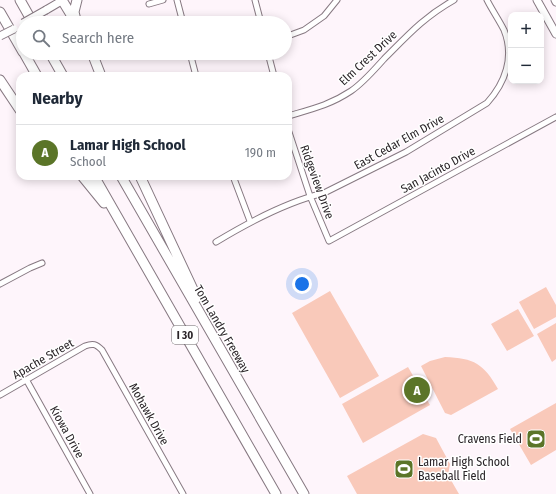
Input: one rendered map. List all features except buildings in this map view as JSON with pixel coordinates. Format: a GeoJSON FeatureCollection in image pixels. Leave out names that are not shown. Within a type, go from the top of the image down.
{"type":"FeatureCollection","features":[{"type":"Feature","properties":{"kind":"highway"},"geometry":{"type":"LineString","coordinates":[[20,0],[29,16]]}},
{"type":"Feature","properties":{"kind":"highway"},"geometry":{"type":"LineString","coordinates":[[63,0],[72,16]]}},
{"type":"Feature","properties":{"kind":"highway"},"geometry":{"type":"LineString","coordinates":[[75,16],[74,12],[77,0]]}},
{"type":"Feature","properties":{"kind":"highway"},"geometry":{"type":"LineString","coordinates":[[0,12],[16,40]]}},
{"type":"Feature","properties":{"kind":"highway"},"geometry":{"type":"LineString","coordinates":[[28,60],[35,72]]}},
{"type":"Feature","properties":{"kind":"highway"},"geometry":{"type":"LineString","coordinates":[[54,60],[61,72]]}},
{"type":"Feature","properties":{"kind":"highway"},"geometry":{"type":"LineString","coordinates":[[95,60],[99,72]]}},
{"type":"Feature","properties":{"kind":"highway"},"geometry":{"type":"LineString","coordinates":[[0,80],[16,104]]}},
{"type":"Feature","properties":{"kind":"highway"},"geometry":{"type":"LineString","coordinates":[[85,180],[104,204],[156,285]]}},
{"type":"Feature","properties":{"kind":"highway","name":"I 30"},"geometry":{"type":"LineString","coordinates":[[96,180],[276,494]]}},
{"type":"Feature","properties":{"kind":"highway","name":"Tom Landry Freeway"},"geometry":{"type":"LineString","coordinates":[[123,180],[304,494]]}},
{"type":"Feature","properties":{"kind":"highway"},"geometry":{"type":"LineString","coordinates":[[142,180],[229,366]]}},
{"type":"Feature","properties":{"kind":"main road"},"geometry":{"type":"LineString","coordinates":[[35,16],[63,0]]}},
{"type":"Feature","properties":{"kind":"main road"},"geometry":{"type":"LineString","coordinates":[[538,0],[556,34]]}},
{"type":"Feature","properties":{"kind":"main road"},"geometry":{"type":"LineString","coordinates":[[0,36],[16,27]]}},
{"type":"Feature","properties":{"kind":"street"},"geometry":{"type":"LineString","coordinates":[[149,4],[163,0]]}},
{"type":"Feature","properties":{"kind":"street"},"geometry":{"type":"LineString","coordinates":[[177,0],[181,16]]}},
{"type":"Feature","properties":{"kind":"street"},"geometry":{"type":"LineString","coordinates":[[255,0],[259,16]]}},
{"type":"Feature","properties":{"kind":"street"},"geometry":{"type":"LineString","coordinates":[[292,34],[304,30],[324,16],[337,0]]}},
{"type":"Feature","properties":{"kind":"street","name":"Elm Crest Drive"},"geometry":{"type":"LineString","coordinates":[[292,115],[328,104],[352,90],[417,26],[435,11],[454,0]]}},
{"type":"Feature","properties":{"kind":"street","name":"East Cedar Elm Drive"},"geometry":{"type":"LineString","coordinates":[[216,242],[250,221],[310,196],[324,193],[406,152],[487,103],[495,94],[506,74],[508,55],[504,31],[487,0]]}},
{"type":"Feature","properties":{"kind":"street"},"geometry":{"type":"LineString","coordinates":[[192,60],[195,72]]}},
{"type":"Feature","properties":{"kind":"street"},"geometry":{"type":"LineString","coordinates":[[270,60],[273,72]]}},
{"type":"Feature","properties":{"kind":"street","name":"San Jacinto Drive"},"geometry":{"type":"LineString","coordinates":[[330,241],[556,116]]}},
{"type":"Feature","properties":{"kind":"street","name":"Ridgeview Drive"},"geometry":{"type":"LineString","coordinates":[[292,141],[310,196],[330,241]]}},
{"type":"Feature","properties":{"kind":"street"},"geometry":{"type":"LineString","coordinates":[[235,180],[250,221]]}},
{"type":"Feature","properties":{"kind":"street"},"geometry":{"type":"LineString","coordinates":[[0,284],[42,263]]}},
{"type":"Feature","properties":{"kind":"street","name":"Apache Street"},"geometry":{"type":"LineString","coordinates":[[0,395],[85,346],[92,344],[97,345]]}},
{"type":"Feature","properties":{"kind":"street","name":"Mohawk Drive"},"geometry":{"type":"LineString","coordinates":[[97,345],[102,350],[183,494]]}},
{"type":"Feature","properties":{"kind":"street","name":"Kiowa Drive"},"geometry":{"type":"LineString","coordinates":[[27,380],[90,494]]}},
{"type":"Feature","properties":{"kind":"shaded area"},"geometry":{"type":"Polygon","coordinates":[[[546,287],[556,305],[556,317],[534,329],[519,302],[546,287]]]}},
{"type":"Feature","properties":{"kind":"shaded area"},"geometry":{"type":"Polygon","coordinates":[[[330,291],[379,376],[340,398],[292,313],[330,291]]]}},
{"type":"Feature","properties":{"kind":"shaded area"},"geometry":{"type":"Polygon","coordinates":[[[518,309],[534,336],[507,351],[491,324],[518,309]]]}},
{"type":"Feature","properties":{"kind":"shaded area"},"geometry":{"type":"Polygon","coordinates":[[[556,323],[556,359],[552,362],[537,334],[556,323]]]}},
{"type":"Feature","properties":{"kind":"shaded area"},"geometry":{"type":"Polygon","coordinates":[[[445,357],[464,359],[477,364],[483,368],[498,389],[451,415],[445,413],[421,366],[430,361],[445,357]]]}},
{"type":"Feature","properties":{"kind":"shaded area"},"geometry":{"type":"Polygon","coordinates":[[[408,367],[430,405],[363,443],[342,404],[408,367]]]}},
{"type":"Feature","properties":{"kind":"shaded area","name":"Cravens Field"},"geometry":{"type":"Polygon","coordinates":[[[556,403],[556,450],[531,465],[510,429],[556,403]]]}},
{"type":"Feature","properties":{"kind":"shaded area","name":"Lamar High School Baseball Field"},"geometry":{"type":"Polygon","coordinates":[[[423,434],[436,438],[450,464],[448,475],[459,494],[357,494],[347,476],[423,434]]]}},
{"type":"Feature","properties":{"kind":"place","name":"Lamar High School"},"geometry":{"type":"Point","coordinates":[417,390]}},
{"type":"Feature","properties":{"kind":"place","name":"Cravens Field"},"geometry":{"type":"Point","coordinates":[536,439]}},
{"type":"Feature","properties":{"kind":"place","name":"Lamar High School Baseball Field"},"geometry":{"type":"Point","coordinates":[404,469]}}]}
